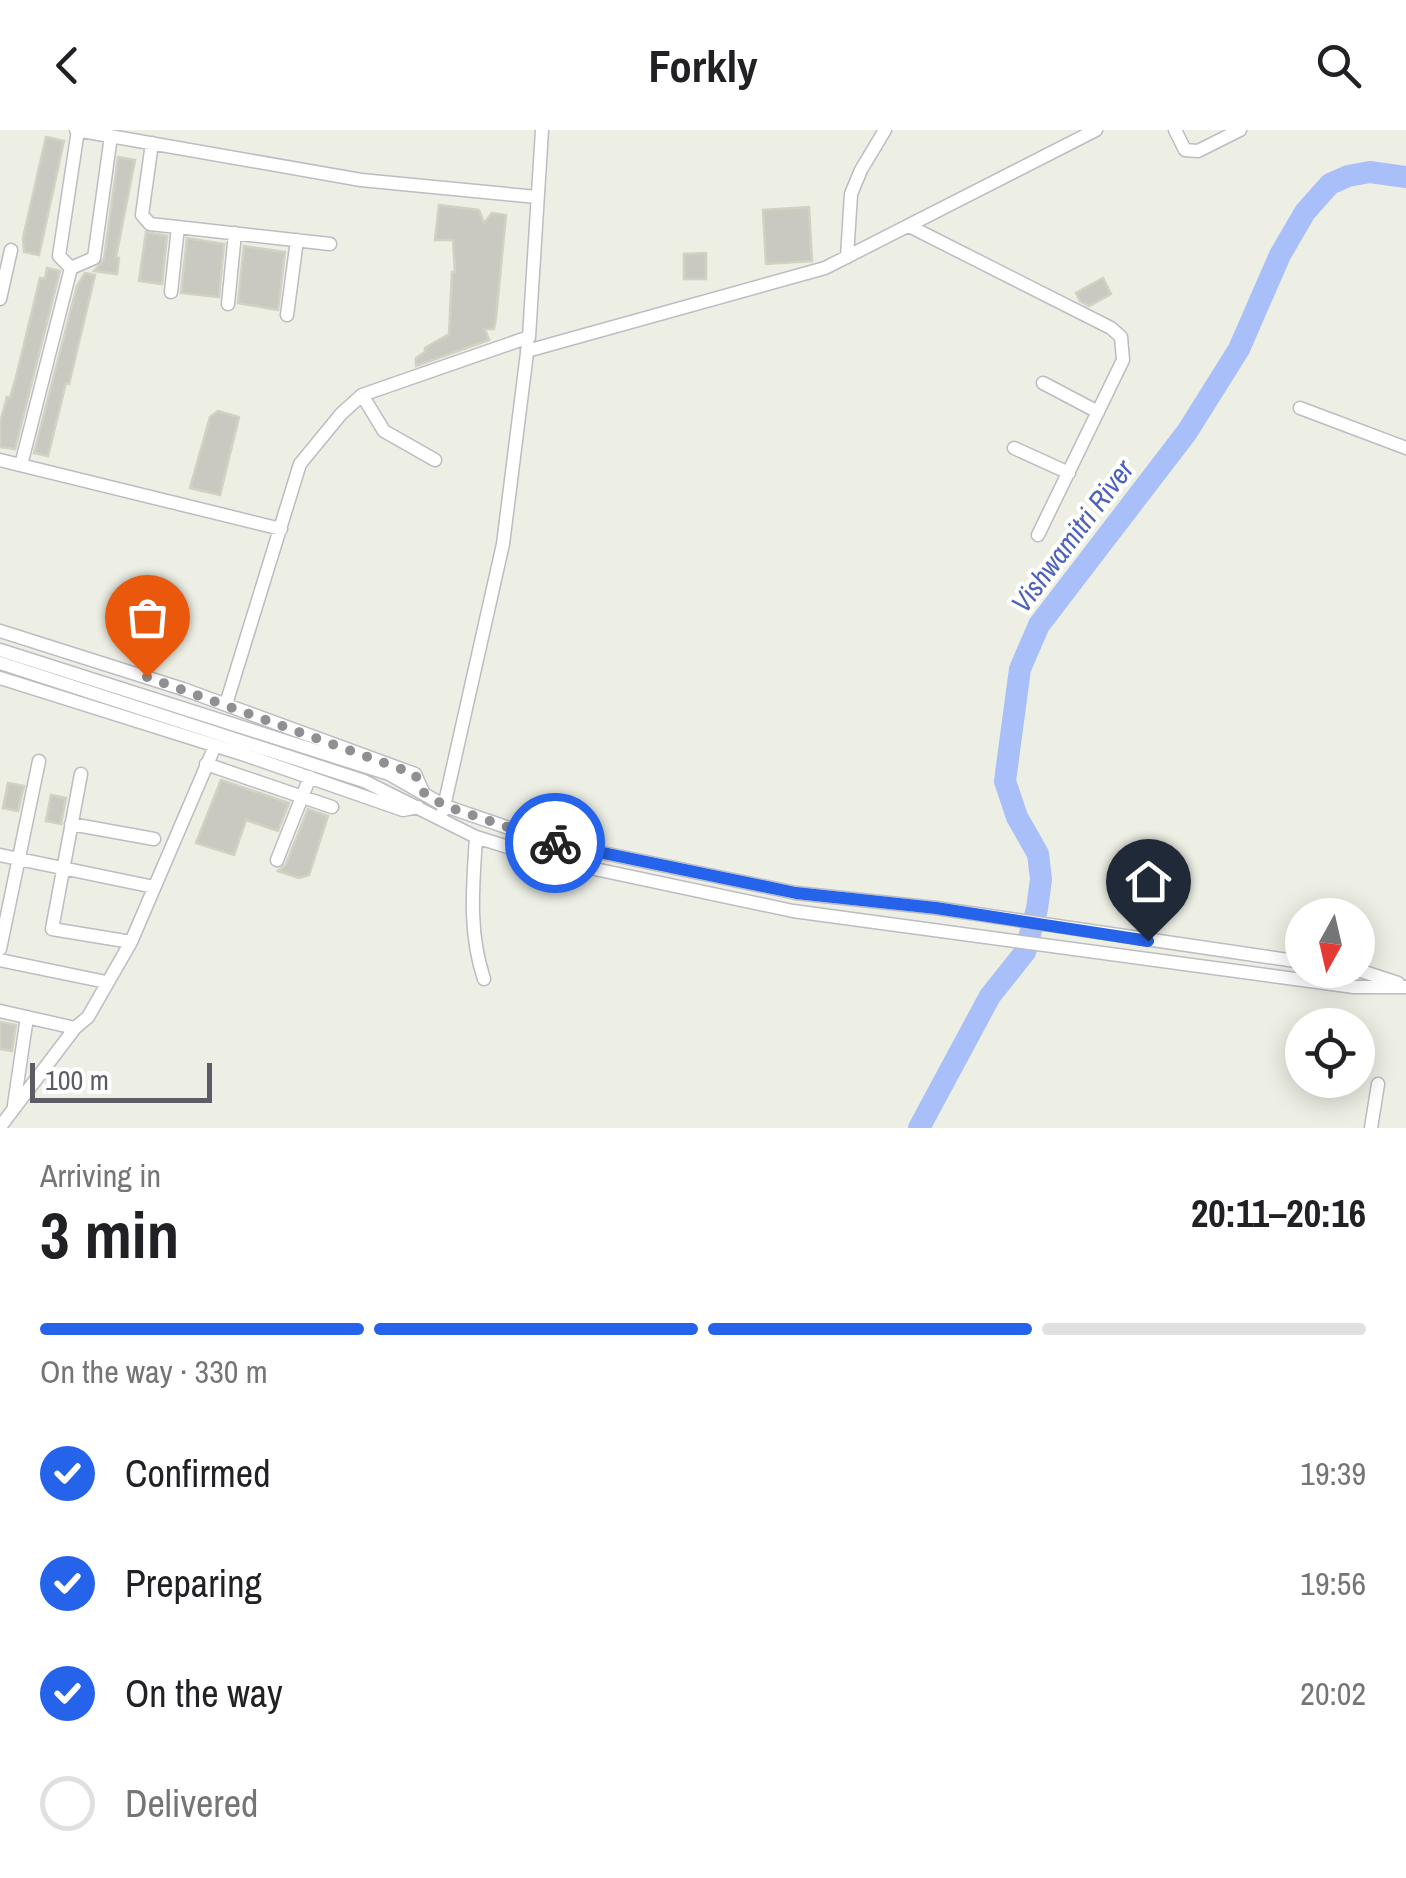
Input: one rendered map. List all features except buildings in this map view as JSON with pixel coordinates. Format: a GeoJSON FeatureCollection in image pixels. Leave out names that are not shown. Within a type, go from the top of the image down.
{"type":"FeatureCollection","features":[{"type":"Feature","properties":{"kind":"street"},"geometry":{"type":"LineString","coordinates":[[71,268],[58,256],[77,130],[386,184],[537,198]]}},
{"type":"Feature","properties":{"kind":"street"},"geometry":{"type":"LineString","coordinates":[[178,148],[181,130]]}},
{"type":"Feature","properties":{"kind":"street"},"geometry":{"type":"LineString","coordinates":[[443,812],[502,544],[528,344],[542,130]]}},
{"type":"Feature","properties":{"kind":"street"},"geometry":{"type":"LineString","coordinates":[[847,257],[851,194],[885,130]]}},
{"type":"Feature","properties":{"kind":"street"},"geometry":{"type":"LineString","coordinates":[[226,704],[300,464],[362,394],[528,344],[792,279],[847,257],[1096,130]]}},
{"type":"Feature","properties":{"kind":"street"},"geometry":{"type":"LineString","coordinates":[[1175,130],[1185,150],[1198,151],[1240,130]]}},
{"type":"Feature","properties":{"kind":"street"},"geometry":{"type":"LineString","coordinates":[[71,268],[94,258],[111,136]]}},
{"type":"Feature","properties":{"kind":"street"},"geometry":{"type":"LineString","coordinates":[[152,144],[142,216],[150,224],[330,244]]}},
{"type":"Feature","properties":{"kind":"street"},"geometry":{"type":"LineString","coordinates":[[909,226],[1112,328],[1121,337],[1123,360],[1038,535]]}},
{"type":"Feature","properties":{"kind":"street"},"geometry":{"type":"LineString","coordinates":[[170,292],[178,227]]}},
{"type":"Feature","properties":{"kind":"street"},"geometry":{"type":"LineString","coordinates":[[228,304],[235,234]]}},
{"type":"Feature","properties":{"kind":"street"},"geometry":{"type":"LineString","coordinates":[[287,315],[297,240]]}},
{"type":"Feature","properties":{"kind":"street"},"geometry":{"type":"LineString","coordinates":[[0,299],[11,250]]}},
{"type":"Feature","properties":{"kind":"street"},"geometry":{"type":"LineString","coordinates":[[22,465],[71,268]]}},
{"type":"Feature","properties":{"kind":"street"},"geometry":{"type":"LineString","coordinates":[[1043,383],[1098,412]]}},
{"type":"Feature","properties":{"kind":"street"},"geometry":{"type":"LineString","coordinates":[[362,394],[384,431],[435,460]]}},
{"type":"Feature","properties":{"kind":"street"},"geometry":{"type":"LineString","coordinates":[[1300,408],[1406,448]]}},
{"type":"Feature","properties":{"kind":"street"},"geometry":{"type":"LineString","coordinates":[[1014,448],[1068,473]]}},
{"type":"Feature","properties":{"kind":"street"},"geometry":{"type":"LineString","coordinates":[[0,460],[281,529]]}},
{"type":"Feature","properties":{"kind":"street"},"geometry":{"type":"LineString","coordinates":[[0,630],[226,704],[415,774],[423,792]]}},
{"type":"Feature","properties":{"kind":"street"},"geometry":{"type":"LineString","coordinates":[[0,650],[389,774],[423,792],[476,836],[543,858],[793,912],[1354,987],[1406,986]]}},
{"type":"Feature","properties":{"kind":"street"},"geometry":{"type":"LineString","coordinates":[[0,663],[364,781],[418,807],[550,842],[796,893],[936,908],[1285,960]]}},
{"type":"Feature","properties":{"kind":"street"},"geometry":{"type":"LineString","coordinates":[[0,678],[402,810],[418,807]]}},
{"type":"Feature","properties":{"kind":"street"},"geometry":{"type":"LineString","coordinates":[[0,1128],[75,1028],[88,1017],[131,942],[214,746]]}},
{"type":"Feature","properties":{"kind":"street"},"geometry":{"type":"LineString","coordinates":[[0,949],[39,761]]}},
{"type":"Feature","properties":{"kind":"street"},"geometry":{"type":"LineString","coordinates":[[206,764],[332,807]]}},
{"type":"Feature","properties":{"kind":"street"},"geometry":{"type":"LineString","coordinates":[[81,774],[52,928],[131,942]]}},
{"type":"Feature","properties":{"kind":"street"},"geometry":{"type":"LineString","coordinates":[[277,860],[310,777]]}},
{"type":"Feature","properties":{"kind":"street"},"geometry":{"type":"LineString","coordinates":[[71,824],[154,838]]}},
{"type":"Feature","properties":{"kind":"street"},"geometry":{"type":"LineString","coordinates":[[476,836],[471,916],[474,949],[484,979]]}},
{"type":"Feature","properties":{"kind":"street"},"geometry":{"type":"LineString","coordinates":[[0,854],[154,887]]}},
{"type":"Feature","properties":{"kind":"street"},"geometry":{"type":"LineString","coordinates":[[0,960],[106,982]]}},
{"type":"Feature","properties":{"kind":"street"},"geometry":{"type":"LineString","coordinates":[[1375,976],[1406,986]]}},
{"type":"Feature","properties":{"kind":"street"},"geometry":{"type":"LineString","coordinates":[[0,1012],[75,1028]]}},
{"type":"Feature","properties":{"kind":"street"},"geometry":{"type":"LineString","coordinates":[[14,1108],[26,1017]]}},
{"type":"Feature","properties":{"kind":"street"},"geometry":{"type":"LineString","coordinates":[[1371,1128],[1378,1084]]}},
{"type":"Feature","properties":{"kind":"waterway","name":"Vishwamitri River"},"geometry":{"type":"LineString","coordinates":[[919,1128],[990,996],[1025,952],[1037,909],[1041,879],[1038,854],[1017,817],[1005,781],[1020,669],[1039,625],[1187,432],[1239,349],[1280,255],[1305,212],[1330,184],[1348,176],[1370,172],[1406,177]]}},
{"type":"Feature","properties":{"kind":"way so far"},"geometry":{"type":"LineString","coordinates":[[147,677],[415,774],[423,792],[445,806],[555,843]]}},
{"type":"Feature","properties":{"kind":"route"},"geometry":{"type":"LineString","coordinates":[[555,843],[796,893],[936,908],[1148,941]]}}]}
